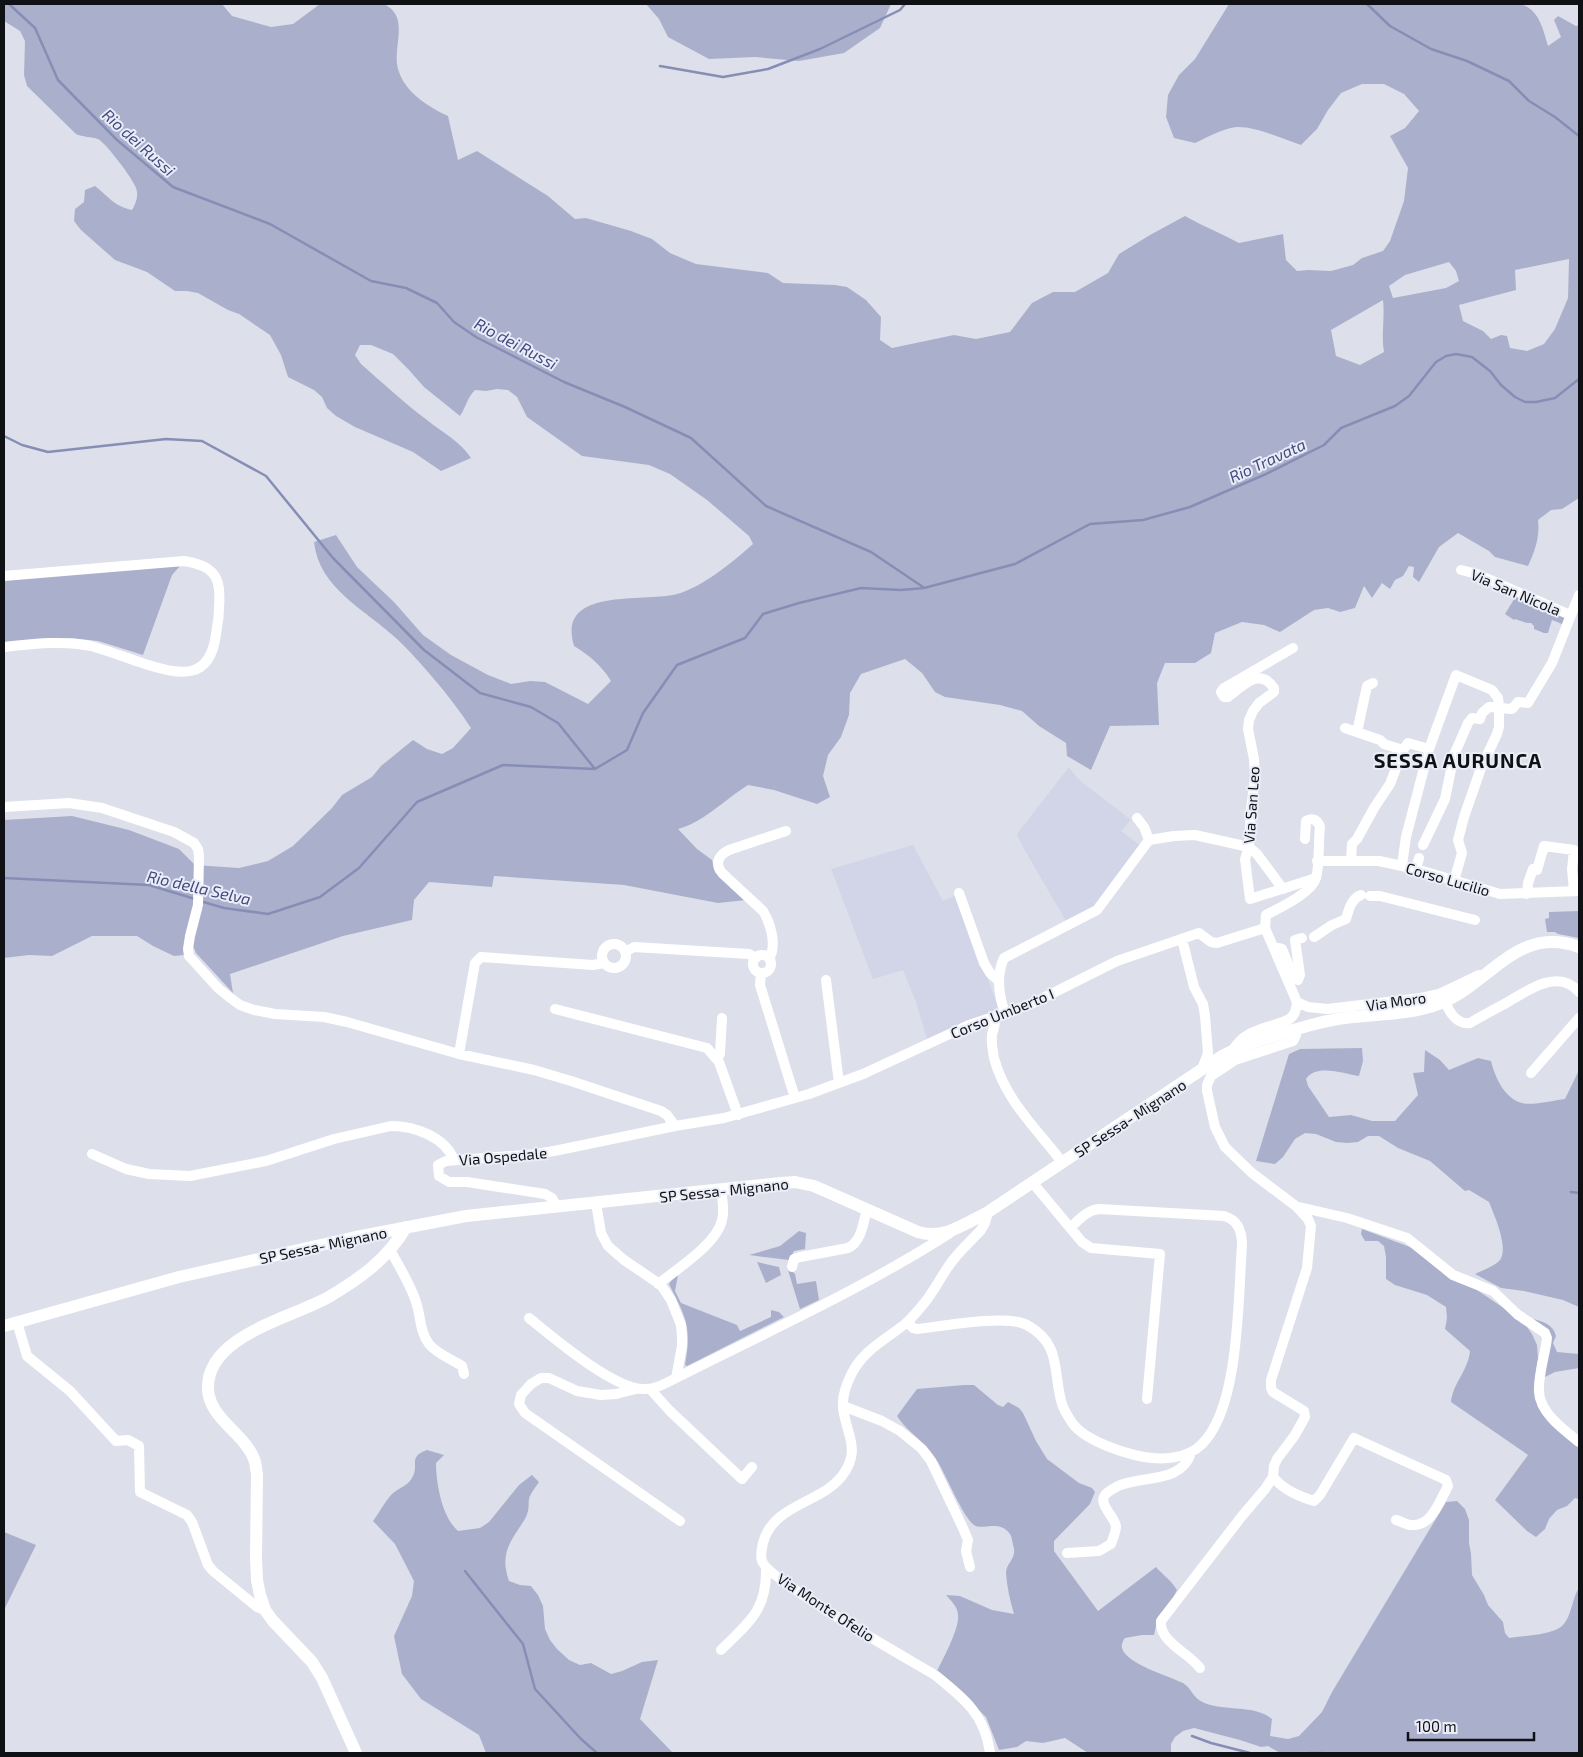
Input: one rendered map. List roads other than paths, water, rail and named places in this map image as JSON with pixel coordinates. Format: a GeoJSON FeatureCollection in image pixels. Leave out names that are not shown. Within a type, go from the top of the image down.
{"type":"FeatureCollection","features":[{"type":"Feature","properties":{"kind":"street"},"geometry":{"type":"LineString","coordinates":[[4,576],[184,561],[205,566],[211,570],[219,582],[220,597],[217,633],[212,654],[205,662],[190,672],[172,672],[93,647],[74,644],[33,644],[4,647]]}},
{"type":"Feature","properties":{"kind":"street","name":"Via San Nicola"},"geometry":{"type":"LineString","coordinates":[[1461,570],[1477,574],[1570,615]]}},
{"type":"Feature","properties":{"kind":"street"},"geometry":{"type":"LineString","coordinates":[[1423,844],[1445,799],[1454,755],[1468,723],[1472,718],[1480,719],[1482,713],[1492,706],[1512,708],[1518,702],[1528,703],[1552,663],[1579,595]]}},
{"type":"Feature","properties":{"kind":"street","name":"Via San Leo"},"geometry":{"type":"LineString","coordinates":[[1283,889],[1250,899],[1245,859],[1249,847],[1255,777],[1254,758],[1248,729],[1249,720],[1252,711],[1274,692],[1274,688],[1266,680],[1257,678],[1251,679],[1228,697],[1224,698],[1221,692],[1224,688],[1293,648]]}},
{"type":"Feature","properties":{"kind":"street"},"geometry":{"type":"LineString","coordinates":[[1402,865],[1406,837],[1429,749],[1456,675],[1494,692],[1498,698],[1499,727],[1464,817],[1458,840],[1462,853],[1454,881]]}},
{"type":"Feature","properties":{"kind":"street"},"geometry":{"type":"LineString","coordinates":[[1357,732],[1367,686],[1373,683]]}},
{"type":"Feature","properties":{"kind":"street"},"geometry":{"type":"LineString","coordinates":[[1345,728],[1403,750]]}},
{"type":"Feature","properties":{"kind":"street"},"geometry":{"type":"LineString","coordinates":[[1351,860],[1352,844],[1358,839],[1374,808],[1390,784],[1403,750],[1408,743],[1429,749]]}},
{"type":"Feature","properties":{"kind":"street"},"geometry":{"type":"LineString","coordinates":[[4,807],[69,803],[112,810],[174,832],[194,843],[198,849],[199,862],[198,905],[188,949],[189,956],[218,988],[240,1005],[267,1014],[332,1018],[459,1054],[544,1073],[642,1104],[667,1114],[675,1126]]}},
{"type":"Feature","properties":{"kind":"street"},"geometry":{"type":"LineString","coordinates":[[1137,818],[1149,840]]}},
{"type":"Feature","properties":{"kind":"street"},"geometry":{"type":"LineString","coordinates":[[1234,1050],[1241,1040],[1252,1032],[1292,1018],[1296,1011],[1297,1002],[1266,928],[1266,915],[1305,892],[1316,878],[1320,826],[1316,820],[1311,819],[1306,822],[1305,839]]}},
{"type":"Feature","properties":{"kind":"street"},"geometry":{"type":"LineString","coordinates":[[769,958],[773,952],[773,944],[764,911],[718,869],[718,863],[722,853],[786,831]]}},
{"type":"Feature","properties":{"kind":"street"},"geometry":{"type":"LineString","coordinates":[[1062,1162],[1009,1094],[996,1063],[992,1034],[1000,1015],[999,981],[1001,964],[1006,956],[1097,910],[1149,840],[1195,835],[1249,847],[1257,854],[1283,889],[1316,878]]}},
{"type":"Feature","properties":{"kind":"street"},"geometry":{"type":"LineString","coordinates":[[1527,894],[1531,873],[1533,869],[1537,870],[1544,846],[1574,850],[1572,869],[1576,891]]}},
{"type":"Feature","properties":{"kind":"street"},"geometry":{"type":"LineString","coordinates":[[1416,869],[1419,858]]}},
{"type":"Feature","properties":{"kind":"street","name":"Corso Lucilio"},"geometry":{"type":"LineString","coordinates":[[1317,861],[1379,861],[1402,865],[1500,894],[1576,891]]}},
{"type":"Feature","properties":{"kind":"street"},"geometry":{"type":"LineString","coordinates":[[959,893],[984,963],[990,973],[999,981]]}},
{"type":"Feature","properties":{"kind":"street"},"geometry":{"type":"LineString","coordinates":[[1314,937],[1332,925],[1346,919],[1352,902],[1371,896],[1475,920]]}},
{"type":"Feature","properties":{"kind":"street","name":"Corso Umberto I"},"geometry":{"type":"LineString","coordinates":[[675,1126],[738,1115],[839,1083],[969,1025],[1019,1009],[1056,993],[1117,961],[1182,939],[1199,934],[1211,942],[1217,943],[1266,928]]}},
{"type":"Feature","properties":{"kind":"street"},"geometry":{"type":"LineString","coordinates":[[1274,949],[1282,949],[1294,979],[1298,980],[1300,975],[1295,940],[1302,938]]}},
{"type":"Feature","properties":{"kind":"street"},"geometry":{"type":"LineString","coordinates":[[1182,939],[1194,987],[1203,1004],[1205,1016],[1208,1053],[1200,1072]]}},
{"type":"Feature","properties":{"kind":"street","name":"SP Sessa- Mignano"},"geometry":{"type":"LineString","coordinates":[[4,1326],[178,1277],[356,1237],[466,1216],[787,1182],[805,1184],[923,1234],[952,1231],[988,1212],[1234,1050],[1250,1043],[1343,1018],[1425,1008],[1445,1002],[1459,994],[1518,950],[1540,943],[1561,943],[1579,947]]}},
{"type":"Feature","properties":{"kind":"street"},"geometry":{"type":"LineString","coordinates":[[459,1054],[475,963],[481,957],[593,966],[604,963],[614,968],[619,966],[626,958],[621,946],[615,944],[608,945],[602,956],[604,963]]}},
{"type":"Feature","properties":{"kind":"street"},"geometry":{"type":"LineString","coordinates":[[625,952],[634,947],[749,954],[756,958]]}},
{"type":"Feature","properties":{"kind":"street"},"geometry":{"type":"LineString","coordinates":[[763,955],[769,958],[771,965],[770,968],[761,973],[753,965],[756,958],[763,955]]}},
{"type":"Feature","properties":{"kind":"street","name":"Via Moro"},"geometry":{"type":"LineString","coordinates":[[1297,1002],[1308,1008],[1327,1009],[1422,998],[1439,994],[1491,969]]}},
{"type":"Feature","properties":{"kind":"street"},"geometry":{"type":"LineString","coordinates":[[761,973],[760,985],[795,1098]]}},
{"type":"Feature","properties":{"kind":"street"},"geometry":{"type":"LineString","coordinates":[[826,980],[839,1083]]}},
{"type":"Feature","properties":{"kind":"street"},"geometry":{"type":"LineString","coordinates":[[1445,1002],[1453,1015],[1465,1024],[1543,983],[1562,982],[1576,987],[1579,992]]}},
{"type":"Feature","properties":{"kind":"street"},"geometry":{"type":"LineString","coordinates":[[555,1009],[699,1044],[706,1048],[719,1062],[738,1115]]}},
{"type":"Feature","properties":{"kind":"street"},"geometry":{"type":"LineString","coordinates":[[717,1059],[720,1054],[722,1018]]}},
{"type":"Feature","properties":{"kind":"street"},"geometry":{"type":"LineString","coordinates":[[1531,1073],[1579,1018]]}},
{"type":"Feature","properties":{"kind":"street"},"geometry":{"type":"LineString","coordinates":[[1200,1668],[1196,1662],[1168,1639],[1161,1627],[1161,1621],[1273,1477],[1274,1466],[1301,1427],[1305,1417],[1304,1411],[1276,1394],[1271,1388],[1271,1380],[1309,1260],[1311,1226],[1306,1215],[1252,1173],[1225,1147],[1215,1127],[1206,1091],[1211,1076],[1242,1057],[1293,1041],[1296,1035],[1295,1030]]}},
{"type":"Feature","properties":{"kind":"street"},"geometry":{"type":"LineString","coordinates":[[92,1154],[126,1169],[149,1174],[190,1176],[266,1161],[334,1139],[376,1129],[400,1126],[440,1142],[450,1151],[454,1160]]}},
{"type":"Feature","properties":{"kind":"street","name":"Via Ospedale"},"geometry":{"type":"LineString","coordinates":[[557,1207],[552,1198],[545,1194],[467,1182],[446,1181],[439,1176],[438,1165],[443,1161],[537,1154],[675,1126]]}},
{"type":"Feature","properties":{"kind":"street"},"geometry":{"type":"LineString","coordinates":[[1032,1182],[1082,1242],[1090,1248],[1160,1254],[1147,1399]]}},
{"type":"Feature","properties":{"kind":"street"},"geometry":{"type":"LineString","coordinates":[[658,1284],[708,1244],[719,1229],[723,1213],[721,1189]]}},
{"type":"Feature","properties":{"kind":"street"},"geometry":{"type":"LineString","coordinates":[[596,1203],[601,1233],[608,1246],[667,1293],[681,1325],[682,1346],[677,1373],[678,1377]]}},
{"type":"Feature","properties":{"kind":"street"},"geometry":{"type":"LineString","coordinates":[[1296,1207],[1347,1218],[1407,1238],[1454,1275],[1493,1291],[1518,1314],[1545,1333],[1540,1397],[1553,1418],[1579,1442]]}},
{"type":"Feature","properties":{"kind":"street"},"geometry":{"type":"LineString","coordinates":[[792,1267],[794,1260],[800,1257],[848,1248],[853,1245],[858,1239],[867,1209]]}},
{"type":"Feature","properties":{"kind":"street"},"geometry":{"type":"LineString","coordinates":[[907,1322],[912,1328],[998,1320],[1014,1320],[1027,1325],[1044,1340],[1052,1352],[1062,1405],[1072,1422],[1082,1432],[1112,1447],[1145,1457],[1164,1458],[1191,1453],[1212,1432],[1221,1414],[1228,1392],[1234,1356],[1242,1245],[1241,1231],[1238,1224],[1224,1216],[1099,1209],[1084,1215],[1070,1228]]}},
{"type":"Feature","properties":{"kind":"street","name":"Via Monte Ofelio"},"geometry":{"type":"LineString","coordinates":[[988,1212],[981,1230],[953,1260],[931,1294],[907,1322],[861,1357],[851,1375],[844,1394],[843,1406],[853,1442],[852,1452],[846,1468],[842,1476],[825,1492],[782,1514],[772,1524],[765,1537],[762,1560],[766,1569],[809,1600],[935,1675],[951,1688],[980,1719],[988,1736],[990,1753]]}},
{"type":"Feature","properties":{"kind":"street"},"geometry":{"type":"LineString","coordinates":[[356,1753],[322,1678],[312,1662],[265,1610],[257,1580],[257,1474],[254,1459],[214,1407],[208,1390],[211,1371],[226,1350],[240,1339],[261,1327],[335,1294],[371,1268],[390,1250],[406,1228]]}},
{"type":"Feature","properties":{"kind":"street"},"geometry":{"type":"LineString","coordinates":[[529,1318],[594,1367],[616,1380],[636,1388],[650,1389],[678,1377],[866,1282],[909,1259],[952,1231]]}},
{"type":"Feature","properties":{"kind":"street"},"geometry":{"type":"LineString","coordinates":[[390,1250],[412,1289],[421,1328],[428,1343],[435,1350],[462,1366],[464,1374]]}},
{"type":"Feature","properties":{"kind":"street"},"geometry":{"type":"LineString","coordinates":[[17,1322],[27,1356],[70,1391],[116,1441],[128,1440],[139,1446],[140,1492],[188,1515],[208,1566],[258,1607],[265,1610]]}},
{"type":"Feature","properties":{"kind":"street"},"geometry":{"type":"LineString","coordinates":[[636,1388],[616,1394],[601,1395],[577,1390],[549,1378],[541,1378],[531,1384],[521,1395],[519,1404],[524,1413],[680,1521]]}},
{"type":"Feature","properties":{"kind":"street"},"geometry":{"type":"LineString","coordinates":[[650,1389],[670,1411],[742,1479],[752,1468]]}},
{"type":"Feature","properties":{"kind":"street"},"geometry":{"type":"LineString","coordinates":[[843,1406],[882,1421],[900,1431],[922,1448],[931,1461],[968,1540],[966,1551],[970,1567]]}},
{"type":"Feature","properties":{"kind":"street"},"geometry":{"type":"LineString","coordinates":[[1273,1477],[1279,1485],[1298,1496],[1314,1501],[1320,1495],[1354,1438],[1446,1480],[1448,1486],[1428,1519],[1421,1524],[1412,1525],[1396,1520]]}},
{"type":"Feature","properties":{"kind":"street"},"geometry":{"type":"LineString","coordinates":[[1067,1553],[1099,1551],[1111,1544],[1116,1527],[1112,1515],[1104,1503],[1103,1499],[1106,1493],[1124,1484],[1174,1472],[1189,1460],[1191,1453]]}},
{"type":"Feature","properties":{"kind":"street"},"geometry":{"type":"LineString","coordinates":[[721,1650],[754,1618],[760,1609],[767,1580],[766,1569]]}},
{"type":"Feature","properties":{"kind":"waterway","name":"Rio dei Russi"},"geometry":{"type":"LineString","coordinates":[[9,4],[35,28],[58,80],[117,140],[173,187],[270,224],[371,281],[406,288],[437,303],[454,322],[476,337],[564,382],[625,407],[691,438],[766,506],[871,552],[923,587]]}},
{"type":"Feature","properties":{"kind":"waterway"},"geometry":{"type":"LineString","coordinates":[[660,66],[723,77],[768,69],[820,49],[900,10],[905,4]]}},
{"type":"Feature","properties":{"kind":"waterway"},"geometry":{"type":"LineString","coordinates":[[1367,4],[1390,26],[1431,49],[1467,61],[1509,81],[1529,101],[1555,117],[1579,136]]}},
{"type":"Feature","properties":{"kind":"waterway","name":"Rio della Selva"},"geometry":{"type":"LineString","coordinates":[[200,901],[224,908],[268,914],[320,897],[359,868],[417,802],[503,765],[595,769],[627,750],[643,713],[677,665],[745,638],[763,614],[861,588],[901,590],[924,588],[1015,564],[1090,524],[1143,520],[1190,507],[1266,474],[1324,445],[1341,428],[1395,406],[1409,396],[1436,362],[1446,356],[1456,354],[1472,357],[1490,371],[1501,385],[1515,397],[1525,402],[1555,398],[1579,379]]}},
{"type":"Feature","properties":{"kind":"waterway"},"geometry":{"type":"LineString","coordinates":[[4,436],[22,445],[48,452],[166,439],[202,441],[266,476],[333,558],[424,650],[480,693],[531,707],[558,723],[595,769]]}},
{"type":"Feature","properties":{"kind":"waterway","name":"Rio della Selva"},"geometry":{"type":"LineString","coordinates":[[4,878],[149,885],[195,899]]}},
{"type":"Feature","properties":{"kind":"waterway"},"geometry":{"type":"LineString","coordinates":[[1571,1192],[1579,1193]]}},
{"type":"Feature","properties":{"kind":"waterway"},"geometry":{"type":"LineString","coordinates":[[465,1571],[523,1644],[535,1689],[581,1739],[597,1753]]}},
{"type":"Feature","properties":{"kind":"waterway"},"geometry":{"type":"LineString","coordinates":[[1192,1736],[1250,1753]]}},
{"type":"Feature","properties":{"kind":"waterway"},"geometry":{"type":"LineString","coordinates":[[1309,1753],[1322,1753]]}},
{"type":"Feature","properties":{"kind":"district","name":"SESSA AURUNCA"},"geometry":{"type":"Point","coordinates":[1458,760]}},
{"type":"Feature","properties":{"kind":"water label","name":"Rio Travata"},"geometry":{"type":"Point","coordinates":[1267,460]}}]}
